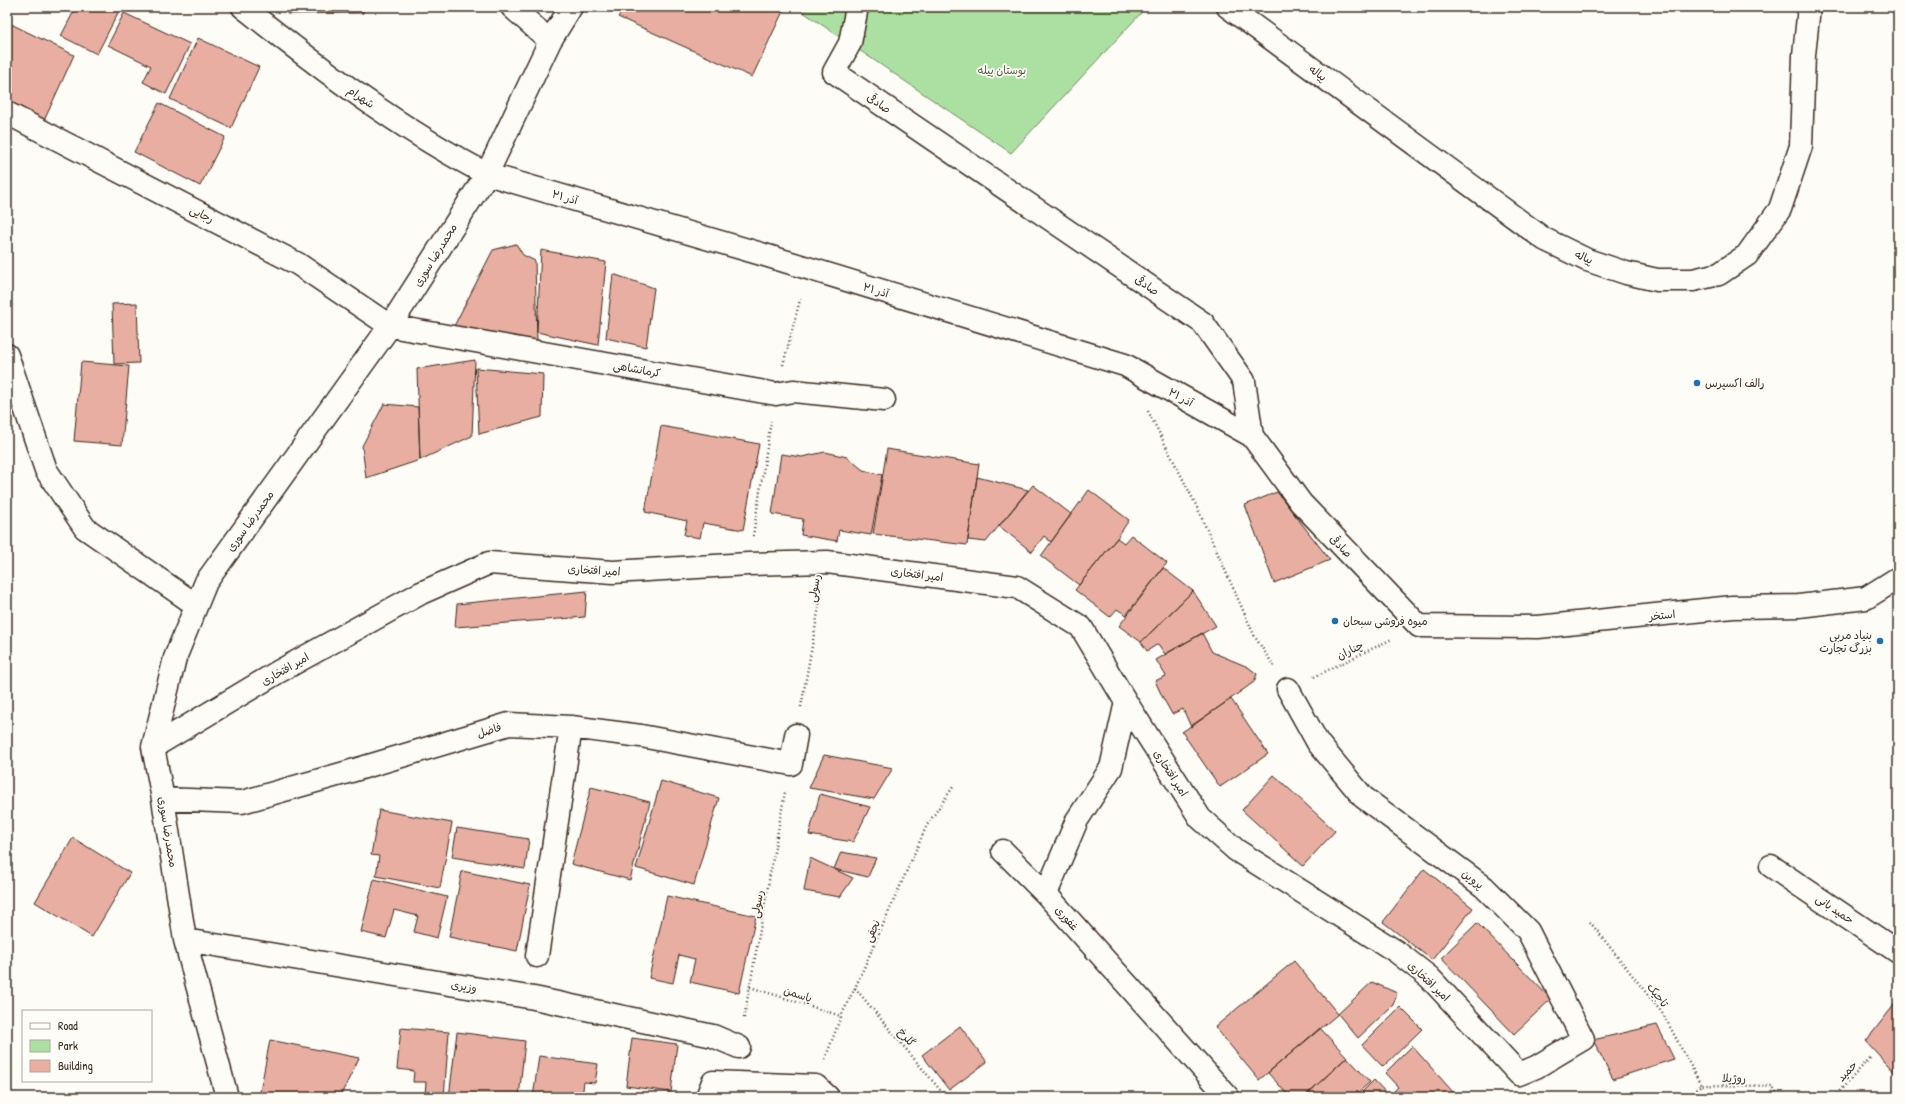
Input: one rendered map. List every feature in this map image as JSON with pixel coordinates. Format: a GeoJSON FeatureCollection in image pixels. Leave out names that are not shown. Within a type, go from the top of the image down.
{"type":"FeatureCollection","features":[{"type":"Feature","properties":{"kind":"street","name":"شهرام"},"geometry":{"type":"LineString","coordinates":[[243,7],[331,77],[446,154],[487,174]]}},
{"type":"Feature","properties":{"kind":"street"},"geometry":{"type":"LineString","coordinates":[[512,7],[550,41]]}},
{"type":"Feature","properties":{"kind":"street","name":"محمدرضا سوری"},"geometry":{"type":"LineString","coordinates":[[228,1097],[185,940],[163,799],[153,747],[175,658],[206,582],[390,326],[487,174],[550,41],[571,7]]}},
{"type":"Feature","properties":{"kind":"street","name":"صادقی"},"geometry":{"type":"LineString","coordinates":[[857,7],[850,43],[834,72],[1203,323],[1244,381],[1252,436],[1301,503],[1419,626]]}},
{"type":"Feature","properties":{"kind":"street","name":"پیاله"},"geometry":{"type":"LineString","coordinates":[[1228,7],[1544,239],[1587,260],[1626,273],[1657,280],[1693,280],[1719,274],[1747,255],[1780,209],[1800,146],[1804,56],[1809,7]]}},
{"type":"Feature","properties":{"kind":"street","name":"رجایی"},"geometry":{"type":"LineString","coordinates":[[7,113],[298,264],[390,326]]}},
{"type":"Feature","properties":{"kind":"street","name":"۲۱ آذر"},"geometry":{"type":"LineString","coordinates":[[487,174],[768,256],[1125,366],[1252,436]]}},
{"type":"Feature","properties":{"kind":"street","name":"کرمانشاهی"},"geometry":{"type":"LineString","coordinates":[[390,326],[776,394],[793,392],[884,400]]}},
{"type":"Feature","properties":{"kind":"street"},"geometry":{"type":"LineString","coordinates":[[7,355],[46,470],[85,528],[196,605]]}},
{"type":"Feature","properties":{"kind":"street","name":"امیر افتخاری"},"geometry":{"type":"LineString","coordinates":[[153,747],[278,672],[421,593],[489,563],[613,572],[748,564],[827,562],[1017,587],[1082,626],[1126,702],[1200,818],[1236,850],[1397,952],[1429,978],[1519,1074]]}},
{"type":"Feature","properties":{"kind":"street","name":"استخر"},"geometry":{"type":"LineString","coordinates":[[1419,626],[1538,627],[1733,607],[1799,606],[1866,598],[1898,578]]}},
{"type":"Feature","properties":{"kind":"street","name":"پروین"},"geometry":{"type":"LineString","coordinates":[[1288,689],[1318,742],[1363,797],[1484,887],[1528,930],[1582,1039],[1536,1066],[1519,1074]]}},
{"type":"Feature","properties":{"kind":"street"},"geometry":{"type":"LineString","coordinates":[[1046,894],[1078,820],[1111,768],[1126,702]]}},
{"type":"Feature","properties":{"kind":"street","name":"فاضل"},"geometry":{"type":"LineString","coordinates":[[163,799],[242,802],[509,724],[571,727],[648,737],[791,764]]}},
{"type":"Feature","properties":{"kind":"street"},"geometry":{"type":"LineString","coordinates":[[537,956],[571,727]]}},
{"type":"Feature","properties":{"kind":"street"},"geometry":{"type":"LineString","coordinates":[[791,764],[796,735]]}},
{"type":"Feature","properties":{"kind":"street","name":"غفوری"},"geometry":{"type":"LineString","coordinates":[[1003,851],[1046,894],[1228,1097]]}},
{"type":"Feature","properties":{"kind":"street","name":"حمید بانی"},"geometry":{"type":"LineString","coordinates":[[1772,866],[1898,952]]}},
{"type":"Feature","properties":{"kind":"street","name":"وزیری"},"geometry":{"type":"LineString","coordinates":[[185,940],[534,998],[713,1036],[739,1047]]}},
{"type":"Feature","properties":{"kind":"street"},"geometry":{"type":"LineString","coordinates":[[707,1097],[713,1082],[822,1092]]}},
{"type":"Feature","properties":{"kind":"path"},"geometry":{"type":"LineString","coordinates":[[1146,407],[1195,503],[1255,637],[1288,689]]}},
{"type":"Feature","properties":{"kind":"path","name":"رسولی"},"geometry":{"type":"LineString","coordinates":[[796,735],[827,562]]}},
{"type":"Feature","properties":{"kind":"path","name":"چناران"},"geometry":{"type":"LineString","coordinates":[[1288,689],[1419,626]]}},
{"type":"Feature","properties":{"kind":"path","name":"رسولی"},"geometry":{"type":"LineString","coordinates":[[739,1047],[791,764]]}},
{"type":"Feature","properties":{"kind":"path","name":"نجفی"},"geometry":{"type":"LineString","coordinates":[[822,1092],[841,1016],[855,988],[927,825],[953,787]]}},
{"type":"Feature","properties":{"kind":"path","name":"تاجیک"},"geometry":{"type":"LineString","coordinates":[[1590,922],[1663,1014],[1701,1085]]}},
{"type":"Feature","properties":{"kind":"path","name":"یاسمن"},"geometry":{"type":"LineString","coordinates":[[750,987],[841,1016]]}},
{"type":"Feature","properties":{"kind":"path","name":"گلرخ"},"geometry":{"type":"LineString","coordinates":[[855,988],[946,1097]]}},
{"type":"Feature","properties":{"kind":"path","name":"حمید"},"geometry":{"type":"LineString","coordinates":[[1834,1097],[1872,1056]]}},
{"type":"Feature","properties":{"kind":"path"},"geometry":{"type":"LineString","coordinates":[[1687,1097],[1701,1085]]}},
{"type":"Feature","properties":{"kind":"path","name":"روژیلا"},"geometry":{"type":"LineString","coordinates":[[1701,1085],[1772,1086],[1780,1097]]}},
{"type":"Feature","properties":{"kind":"green space","name":"بوستان پیله"},"geometry":{"type":"Polygon","coordinates":[[[808,7],[1133,7],[1141,13],[1011,153],[803,12],[808,7]]]}},
{"type":"Feature","properties":{"kind":"building"},"geometry":{"type":"Polygon","coordinates":[[[76,7],[121,7],[97,54],[61,36],[76,7]]]}},
{"type":"Feature","properties":{"kind":"building"},"geometry":{"type":"Polygon","coordinates":[[[287,7],[363,7],[363,13],[287,14],[287,7]]]}},
{"type":"Feature","properties":{"kind":"building"},"geometry":{"type":"Polygon","coordinates":[[[625,7],[785,7],[752,77],[618,17],[625,7]]]}},
{"type":"Feature","properties":{"kind":"building"},"geometry":{"type":"Polygon","coordinates":[[[124,13],[190,44],[166,94],[143,82],[151,66],[108,45],[124,13]]]}},
{"type":"Feature","properties":{"kind":"building"},"geometry":{"type":"Polygon","coordinates":[[[9,23],[74,55],[43,123],[7,104],[7,28],[9,23]]]}},
{"type":"Feature","properties":{"kind":"building"},"geometry":{"type":"Polygon","coordinates":[[[198,38],[259,67],[231,128],[170,99],[198,38]]]}},
{"type":"Feature","properties":{"kind":"building"},"geometry":{"type":"Polygon","coordinates":[[[159,103],[225,137],[200,186],[134,152],[159,103]]]}},
{"type":"Feature","properties":{"kind":"building"},"geometry":{"type":"Polygon","coordinates":[[[516,244],[523,255],[535,261],[537,341],[453,328],[493,250],[516,244]]]}},
{"type":"Feature","properties":{"kind":"building"},"geometry":{"type":"Polygon","coordinates":[[[541,250],[606,262],[598,345],[537,332],[541,250]]]}},
{"type":"Feature","properties":{"kind":"building"},"geometry":{"type":"Polygon","coordinates":[[[613,274],[654,288],[646,347],[606,338],[613,274]]]}},
{"type":"Feature","properties":{"kind":"building"},"geometry":{"type":"Polygon","coordinates":[[[137,303],[139,363],[114,364],[112,304],[137,303]]]}},
{"type":"Feature","properties":{"kind":"building"},"geometry":{"type":"Polygon","coordinates":[[[475,360],[472,436],[420,460],[417,369],[475,360]]]}},
{"type":"Feature","properties":{"kind":"building"},"geometry":{"type":"Polygon","coordinates":[[[81,362],[129,366],[122,445],[74,441],[81,362]]]}},
{"type":"Feature","properties":{"kind":"building"},"geometry":{"type":"Polygon","coordinates":[[[476,368],[543,374],[542,417],[479,434],[476,368]]]}},
{"type":"Feature","properties":{"kind":"building"},"geometry":{"type":"Polygon","coordinates":[[[384,404],[418,407],[420,460],[366,478],[362,446],[384,404]]]}},
{"type":"Feature","properties":{"kind":"building"},"geometry":{"type":"Polygon","coordinates":[[[661,426],[759,444],[743,530],[703,523],[700,538],[684,535],[687,521],[645,512],[661,426]]]}},
{"type":"Feature","properties":{"kind":"building"},"geometry":{"type":"Polygon","coordinates":[[[887,449],[979,464],[967,545],[873,534],[887,449]]]}},
{"type":"Feature","properties":{"kind":"building"},"geometry":{"type":"Polygon","coordinates":[[[825,452],[847,457],[863,470],[882,475],[871,535],[839,530],[837,541],[801,535],[803,519],[772,514],[781,454],[802,457],[825,452]]]}},
{"type":"Feature","properties":{"kind":"building"},"geometry":{"type":"Polygon","coordinates":[[[977,477],[1028,490],[986,542],[968,540],[977,477]]]}},
{"type":"Feature","properties":{"kind":"building"},"geometry":{"type":"Polygon","coordinates":[[[1033,485],[1071,514],[1051,542],[1044,536],[1032,552],[999,526],[1033,485]]]}},
{"type":"Feature","properties":{"kind":"building"},"geometry":{"type":"Polygon","coordinates":[[[1089,490],[1129,520],[1117,538],[1079,585],[1041,556],[1089,490]]]}},
{"type":"Feature","properties":{"kind":"building"},"geometry":{"type":"Polygon","coordinates":[[[1277,492],[1330,560],[1274,583],[1245,505],[1277,492]]]}},
{"type":"Feature","properties":{"kind":"building"},"geometry":{"type":"Polygon","coordinates":[[[1131,535],[1167,563],[1126,615],[1117,609],[1110,617],[1075,590],[1117,538],[1124,543],[1131,535]]]}},
{"type":"Feature","properties":{"kind":"building"},"geometry":{"type":"Polygon","coordinates":[[[1163,568],[1193,591],[1141,642],[1119,626],[1163,568]]]}},
{"type":"Feature","properties":{"kind":"building"},"geometry":{"type":"Polygon","coordinates":[[[587,591],[585,617],[455,627],[457,604],[587,591]]]}},
{"type":"Feature","properties":{"kind":"building"},"geometry":{"type":"Polygon","coordinates":[[[1193,591],[1216,626],[1165,654],[1158,644],[1147,651],[1141,642],[1193,591]]]}},
{"type":"Feature","properties":{"kind":"building"},"geometry":{"type":"Polygon","coordinates":[[[1202,633],[1212,652],[1248,667],[1257,674],[1254,682],[1191,727],[1183,709],[1172,714],[1163,698],[1155,681],[1166,676],[1156,660],[1202,633]]]}},
{"type":"Feature","properties":{"kind":"building"},"geometry":{"type":"Polygon","coordinates":[[[1231,699],[1268,754],[1220,787],[1182,732],[1231,699]]]}},
{"type":"Feature","properties":{"kind":"building"},"geometry":{"type":"Polygon","coordinates":[[[824,755],[893,768],[874,799],[809,788],[824,755]]]}},
{"type":"Feature","properties":{"kind":"building"},"geometry":{"type":"Polygon","coordinates":[[[1274,775],[1335,831],[1303,866],[1242,810],[1274,775]]]}},
{"type":"Feature","properties":{"kind":"building"},"geometry":{"type":"Polygon","coordinates":[[[661,781],[719,798],[694,885],[636,868],[661,781]]]}},
{"type":"Feature","properties":{"kind":"building"},"geometry":{"type":"Polygon","coordinates":[[[591,787],[650,802],[630,880],[571,864],[591,787]]]}},
{"type":"Feature","properties":{"kind":"building"},"geometry":{"type":"Polygon","coordinates":[[[820,794],[870,807],[853,842],[809,835],[820,794]]]}},
{"type":"Feature","properties":{"kind":"building"},"geometry":{"type":"Polygon","coordinates":[[[379,810],[452,823],[440,888],[376,876],[379,856],[371,855],[379,810]]]}},
{"type":"Feature","properties":{"kind":"building"},"geometry":{"type":"Polygon","coordinates":[[[457,828],[529,839],[525,869],[452,857],[457,828]]]}},
{"type":"Feature","properties":{"kind":"building"},"geometry":{"type":"Polygon","coordinates":[[[73,838],[130,873],[92,937],[35,902],[73,838]]]}},
{"type":"Feature","properties":{"kind":"building"},"geometry":{"type":"Polygon","coordinates":[[[841,852],[876,858],[868,877],[834,869],[841,852]]]}},
{"type":"Feature","properties":{"kind":"building"},"geometry":{"type":"Polygon","coordinates":[[[810,858],[853,878],[840,897],[804,891],[810,858]]]}},
{"type":"Feature","properties":{"kind":"building"},"geometry":{"type":"Polygon","coordinates":[[[1424,869],[1473,908],[1432,960],[1383,922],[1424,869]]]}},
{"type":"Feature","properties":{"kind":"building"},"geometry":{"type":"Polygon","coordinates":[[[462,871],[530,885],[517,951],[449,937],[462,871]]]}},
{"type":"Feature","properties":{"kind":"building"},"geometry":{"type":"Polygon","coordinates":[[[374,879],[447,897],[437,938],[414,932],[418,916],[394,910],[386,938],[361,932],[374,879]]]}},
{"type":"Feature","properties":{"kind":"building"},"geometry":{"type":"Polygon","coordinates":[[[667,896],[756,916],[739,993],[690,982],[695,959],[679,955],[673,983],[649,978],[667,896]]]}},
{"type":"Feature","properties":{"kind":"building"},"geometry":{"type":"Polygon","coordinates":[[[1477,923],[1551,999],[1514,1034],[1441,958],[1477,923]]]}},
{"type":"Feature","properties":{"kind":"building"},"geometry":{"type":"Polygon","coordinates":[[[1294,961],[1338,1014],[1259,1080],[1215,1027],[1294,961]]]}},
{"type":"Feature","properties":{"kind":"building"},"geometry":{"type":"Polygon","coordinates":[[[1372,982],[1397,993],[1393,1005],[1358,1038],[1338,1014],[1372,982]]]}},
{"type":"Feature","properties":{"kind":"building"},"geometry":{"type":"Polygon","coordinates":[[[1898,1000],[1898,1076],[1866,1041],[1898,1000]]]}},
{"type":"Feature","properties":{"kind":"building"},"geometry":{"type":"Polygon","coordinates":[[[1400,1007],[1422,1029],[1383,1067],[1362,1045],[1400,1007]]]}},
{"type":"Feature","properties":{"kind":"building"},"geometry":{"type":"Polygon","coordinates":[[[1657,1025],[1674,1059],[1613,1079],[1593,1040],[1657,1025]]]}},
{"type":"Feature","properties":{"kind":"building"},"geometry":{"type":"Polygon","coordinates":[[[960,1026],[987,1062],[949,1090],[922,1055],[960,1026]]]}},
{"type":"Feature","properties":{"kind":"building"},"geometry":{"type":"Polygon","coordinates":[[[401,1028],[449,1032],[444,1097],[425,1095],[426,1082],[413,1082],[414,1071],[397,1069],[401,1028]]]}},
{"type":"Feature","properties":{"kind":"building"},"geometry":{"type":"Polygon","coordinates":[[[1320,1028],[1347,1057],[1304,1097],[1290,1097],[1268,1073],[1320,1028]]]}},
{"type":"Feature","properties":{"kind":"building"},"geometry":{"type":"Polygon","coordinates":[[[457,1032],[525,1041],[519,1097],[449,1097],[457,1032]]]}},
{"type":"Feature","properties":{"kind":"building"},"geometry":{"type":"Polygon","coordinates":[[[632,1038],[677,1044],[671,1092],[626,1086],[632,1038]]]}},
{"type":"Feature","properties":{"kind":"building"},"geometry":{"type":"Polygon","coordinates":[[[270,1040],[359,1058],[340,1097],[259,1097],[270,1040]]]}},
{"type":"Feature","properties":{"kind":"building"},"geometry":{"type":"Polygon","coordinates":[[[1412,1046],[1453,1092],[1448,1097],[1389,1096],[1398,1087],[1385,1073],[1412,1046]]]}},
{"type":"Feature","properties":{"kind":"building"},"geometry":{"type":"Polygon","coordinates":[[[539,1056],[598,1064],[595,1083],[584,1082],[582,1097],[533,1097],[539,1056]]]}},
{"type":"Feature","properties":{"kind":"building"},"geometry":{"type":"Polygon","coordinates":[[[1347,1057],[1370,1082],[1353,1097],[1304,1097],[1347,1057]]]}},
{"type":"Feature","properties":{"kind":"building"},"geometry":{"type":"Polygon","coordinates":[[[1374,1080],[1390,1097],[1357,1097],[1374,1080]]]}},
{"type":"Feature","properties":{"kind":"place","name":"رالف اکسپرس"},"geometry":{"type":"Point","coordinates":[1697,383]}},
{"type":"Feature","properties":{"kind":"place","name":"میوه فروشی سبحان"},"geometry":{"type":"Point","coordinates":[1335,621]}},
{"type":"Feature","properties":{"kind":"place","name":"بنیاد مربی بزرگ تجارت"},"geometry":{"type":"Point","coordinates":[1880,641]}}]}
